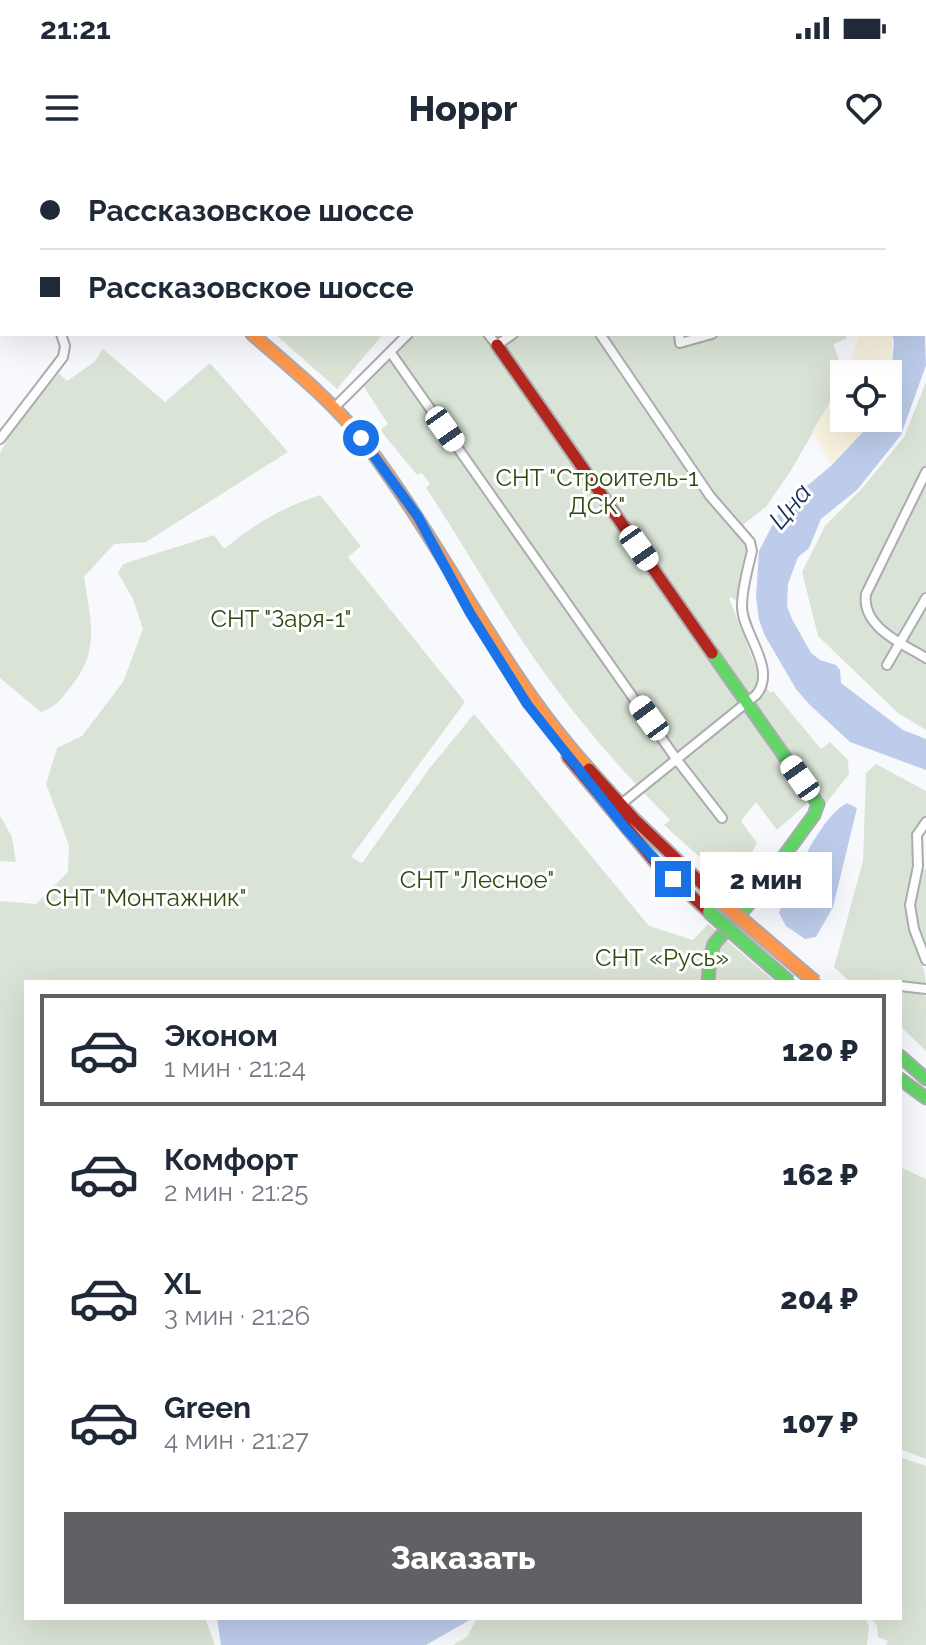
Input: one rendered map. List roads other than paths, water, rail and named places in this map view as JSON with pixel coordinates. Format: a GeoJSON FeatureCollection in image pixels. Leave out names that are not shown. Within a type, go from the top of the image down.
{"type":"FeatureCollection","features":[{"type":"Feature","properties":{"kind":"main road"},"geometry":{"type":"LineString","coordinates":[[254,336],[335,407],[388,473],[531,696],[566,744],[620,805],[718,899],[813,980]]}},
{"type":"Feature","properties":{"kind":"main road"},"geometry":{"type":"LineString","coordinates":[[497,345],[818,804],[814,815],[757,890],[752,903],[714,943],[708,980]]}},
{"type":"Feature","properties":{"kind":"main road"},"geometry":{"type":"LineString","coordinates":[[418,517],[470,613],[527,704],[626,829],[656,863],[787,980]]}},
{"type":"Feature","properties":{"kind":"main road"},"geometry":{"type":"LineString","coordinates":[[902,1058],[926,1079]]}},
{"type":"Feature","properties":{"kind":"main road"},"geometry":{"type":"LineString","coordinates":[[902,1080],[926,1098]]}},
{"type":"Feature","properties":{"kind":"street"},"geometry":{"type":"LineString","coordinates":[[0,439],[63,357],[65,346],[62,336]]}},
{"type":"Feature","properties":{"kind":"street"},"geometry":{"type":"LineString","coordinates":[[335,407],[406,336]]}},
{"type":"Feature","properties":{"kind":"street"},"geometry":{"type":"LineString","coordinates":[[490,336],[497,345],[510,336]]}},
{"type":"Feature","properties":{"kind":"street"},"geometry":{"type":"LineString","coordinates":[[601,336],[710,496],[750,542],[752,551],[742,608],[759,658],[763,681],[760,691],[620,805]]}},
{"type":"Feature","properties":{"kind":"street"},"geometry":{"type":"LineString","coordinates":[[679,336],[680,343],[705,336]]}},
{"type":"Feature","properties":{"kind":"street"},"geometry":{"type":"LineString","coordinates":[[391,353],[677,760],[722,818]]}},
{"type":"Feature","properties":{"kind":"street"},"geometry":{"type":"LineString","coordinates":[[926,472],[865,600],[872,620],[926,658]]}},
{"type":"Feature","properties":{"kind":"street"},"geometry":{"type":"LineString","coordinates":[[887,665],[926,598]]}},
{"type":"Feature","properties":{"kind":"street"},"geometry":{"type":"LineString","coordinates":[[926,822],[917,835],[918,866],[910,905],[914,929],[926,960]]}},
{"type":"Feature","properties":{"kind":"street"},"geometry":{"type":"LineString","coordinates":[[902,986],[926,989]]}},
{"type":"Feature","properties":{"kind":"water","name":"Цна"},"geometry":{"type":"Polygon","coordinates":[[[893,336],[925,336],[926,365],[901,435],[857,490],[821,519],[809,548],[798,557],[788,584],[787,606],[811,653],[820,660],[836,665],[840,670],[841,683],[903,730],[926,739],[926,770],[850,742],[810,705],[796,689],[765,636],[756,597],[759,551],[782,507],[832,465],[863,432],[902,432],[902,360],[893,360],[893,336]]]}},
{"type":"Feature","properties":{"kind":"water"},"geometry":{"type":"Polygon","coordinates":[[[847,803],[857,808],[833,907],[816,937],[805,939],[786,926],[779,913],[798,869],[817,836],[847,803]]]}},
{"type":"Feature","properties":{"kind":"water"},"geometry":{"type":"Polygon","coordinates":[[[217,1620],[470,1620],[426,1645],[221,1645],[217,1620]]]}},
{"type":"Feature","properties":{"kind":"park label","name":"СНТ \"Строитель-1 ДСК\""},"geometry":{"type":"Point","coordinates":[597,491]}},
{"type":"Feature","properties":{"kind":"park label","name":"СНТ \"Заря-1\""},"geometry":{"type":"Point","coordinates":[281,618]}},
{"type":"Feature","properties":{"kind":"park label","name":"СНТ \"Лесное\""},"geometry":{"type":"Point","coordinates":[477,879]}},
{"type":"Feature","properties":{"kind":"park label","name":"СНТ \"Монтажник\""},"geometry":{"type":"Point","coordinates":[146,897]}},
{"type":"Feature","properties":{"kind":"park label","name":"СНТ «Русь»"},"geometry":{"type":"Point","coordinates":[662,957]}}]}
